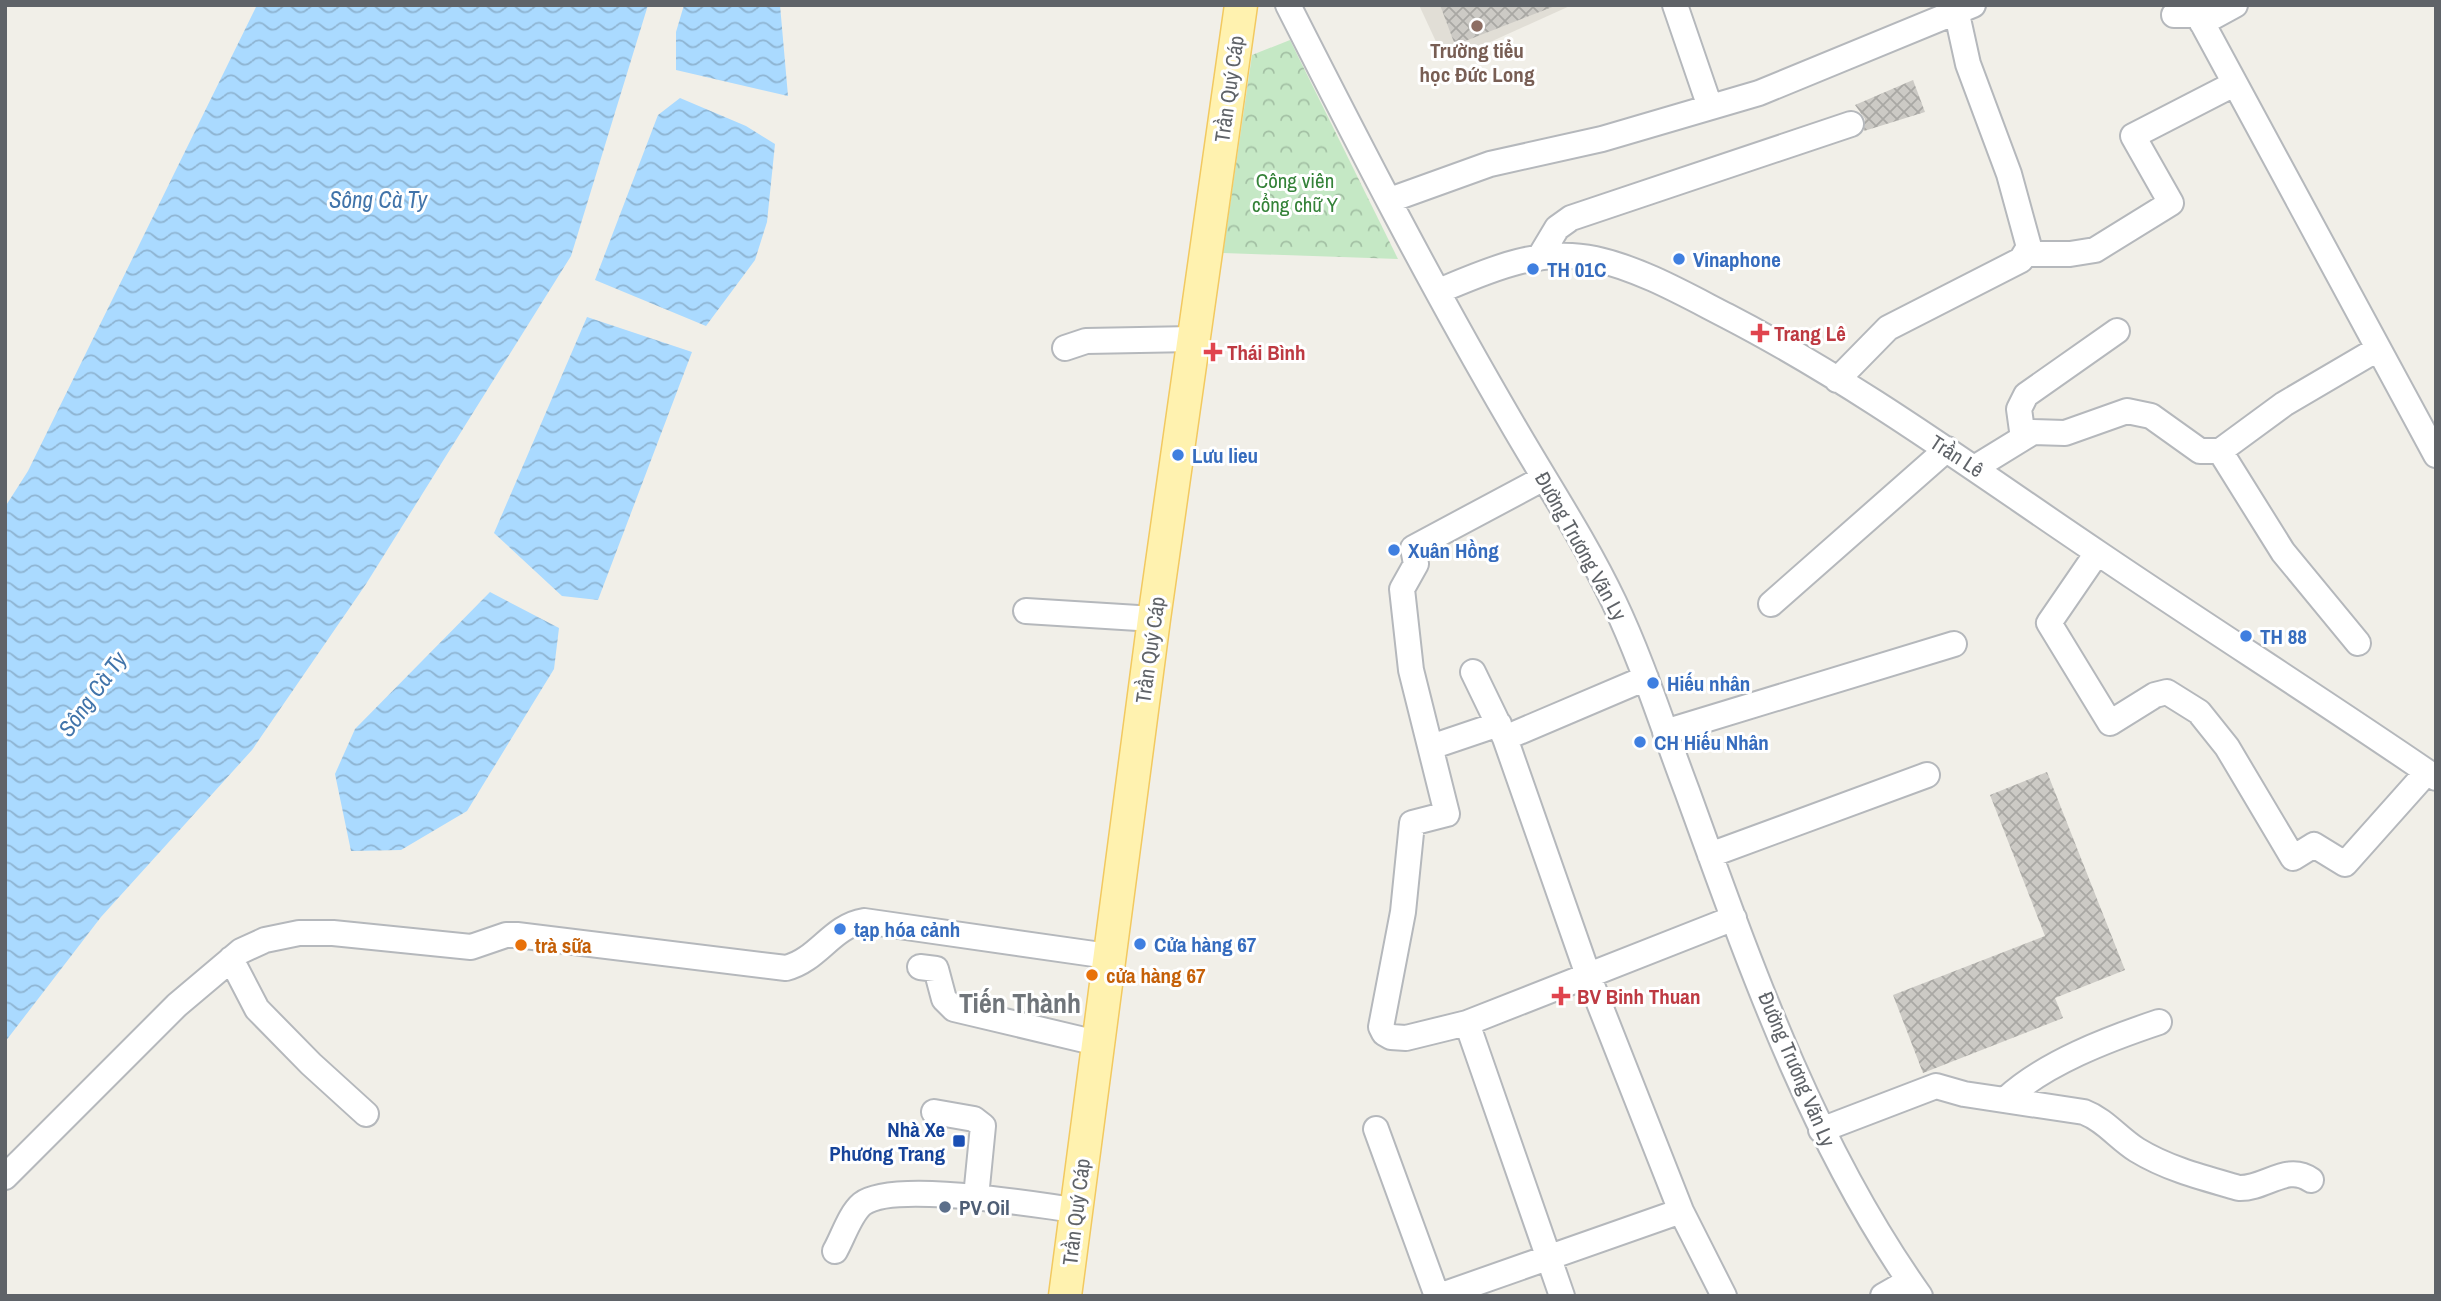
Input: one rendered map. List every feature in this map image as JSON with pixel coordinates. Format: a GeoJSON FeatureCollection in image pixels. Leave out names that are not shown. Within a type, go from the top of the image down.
{"type":"FeatureCollection","features":[{"type":"Feature","properties":{"kind":"main road","name":"Trần Quý Cáp"},"geometry":{"type":"LineString","coordinates":[[1065,1296],[1108,956],[1241,5]]}},
{"type":"Feature","properties":{"kind":"street","name":"Đường Trương Văn Ly"},"geometry":{"type":"LineString","coordinates":[[1288,5],[1439,291],[1591,556],[1646,678],[1734,918],[1821,1130],[1914,1288]]}},
{"type":"Feature","properties":{"kind":"street"},"geometry":{"type":"LineString","coordinates":[[1675,5],[1710,107]]}},
{"type":"Feature","properties":{"kind":"street"},"geometry":{"type":"LineString","coordinates":[[2202,23],[2235,5]]}},
{"type":"Feature","properties":{"kind":"street"},"geometry":{"type":"LineString","coordinates":[[1390,200],[1490,164],[1602,139],[1759,93],[1961,8],[1968,64],[2015,192],[2029,241],[2026,254],[2021,260],[1888,328],[1837,380]]}},
{"type":"Feature","properties":{"kind":"street"},"geometry":{"type":"LineString","coordinates":[[2174,15],[2198,15],[2376,350],[2436,455]]}},
{"type":"Feature","properties":{"kind":"street"},"geometry":{"type":"LineString","coordinates":[[2026,254],[2070,254],[2095,250],[2171,203],[2133,136],[2234,84]]}},
{"type":"Feature","properties":{"kind":"street"},"geometry":{"type":"LineString","coordinates":[[1539,258],[1557,228],[1571,218],[1851,124]]}},
{"type":"Feature","properties":{"kind":"street","name":"Trần Lê"},"geometry":{"type":"LineString","coordinates":[[1439,291],[1513,261],[1539,258],[1594,259],[1666,285],[1768,338],[1976,467],[2097,553],[2431,775]]}},
{"type":"Feature","properties":{"kind":"street"},"geometry":{"type":"LineString","coordinates":[[2023,438],[2019,410],[2026,395],[2117,331]]}},
{"type":"Feature","properties":{"kind":"street"},"geometry":{"type":"LineString","coordinates":[[1065,348],[1086,341],[1193,339]]}},
{"type":"Feature","properties":{"kind":"street"},"geometry":{"type":"LineString","coordinates":[[1976,467],[2033,432],[2065,433],[2127,411],[2138,411],[2151,416],[2200,451],[2220,451],[2284,404],[2376,350]]}},
{"type":"Feature","properties":{"kind":"street"},"geometry":{"type":"LineString","coordinates":[[1771,604],[1947,449]]}},
{"type":"Feature","properties":{"kind":"street"},"geometry":{"type":"LineString","coordinates":[[2220,451],[2283,552],[2358,643]]}},
{"type":"Feature","properties":{"kind":"street"},"geometry":{"type":"LineString","coordinates":[[1544,478],[1413,548],[1416,564],[1402,589],[1411,670],[1447,814],[1412,823],[1403,912],[1381,1027],[1384,1033],[1391,1037],[1406,1038],[1467,1023],[1734,918]]}},
{"type":"Feature","properties":{"kind":"street"},"geometry":{"type":"LineString","coordinates":[[2097,553],[2049,623],[2110,723],[2155,695],[2167,692],[2199,712],[2227,747],[2294,858],[2314,845],[2345,864],[2431,775]]}},
{"type":"Feature","properties":{"kind":"street"},"geometry":{"type":"LineString","coordinates":[[1026,611],[1154,619]]}},
{"type":"Feature","properties":{"kind":"street"},"geometry":{"type":"LineString","coordinates":[[1665,732],[1954,645]]}},
{"type":"Feature","properties":{"kind":"street"},"geometry":{"type":"LineString","coordinates":[[1474,672],[1502,731],[1588,975],[1681,1211],[1724,1296]]}},
{"type":"Feature","properties":{"kind":"street"},"geometry":{"type":"LineString","coordinates":[[1430,747],[1502,731],[1646,678]]}},
{"type":"Feature","properties":{"kind":"street"},"geometry":{"type":"LineString","coordinates":[[1710,855],[1927,775]]}},
{"type":"Feature","properties":{"kind":"street"},"geometry":{"type":"LineString","coordinates":[[5,1177],[177,1005],[231,959],[265,940],[299,933],[333,933],[471,947],[506,935],[517,935],[786,968],[803,962],[847,926],[864,921],[1108,956]]}},
{"type":"Feature","properties":{"kind":"street"},"geometry":{"type":"LineString","coordinates":[[231,959],[257,1009],[366,1114]]}},
{"type":"Feature","properties":{"kind":"street"},"geometry":{"type":"LineString","coordinates":[[920,967],[936,969],[944,999],[954,1009],[1097,1043]]}},
{"type":"Feature","properties":{"kind":"street"},"geometry":{"type":"LineString","coordinates":[[2006,1099],[2024,1082],[2048,1068],[2159,1022]]}},
{"type":"Feature","properties":{"kind":"street"},"geometry":{"type":"LineString","coordinates":[[1467,1023],[1562,1296]]}},
{"type":"Feature","properties":{"kind":"street"},"geometry":{"type":"LineString","coordinates":[[1821,1130],[1936,1086],[1964,1094],[2092,1115],[2134,1148],[2158,1162],[2220,1182],[2252,1188],[2286,1174],[2304,1175],[2311,1180]]}},
{"type":"Feature","properties":{"kind":"street"},"geometry":{"type":"LineString","coordinates":[[934,1112],[980,1121],[983,1126],[976,1197]]}},
{"type":"Feature","properties":{"kind":"street"},"geometry":{"type":"LineString","coordinates":[[1376,1129],[1438,1296],[1548,1255],[1681,1211]]}},
{"type":"Feature","properties":{"kind":"street"},"geometry":{"type":"LineString","coordinates":[[835,1251],[859,1207],[870,1200],[902,1195],[976,1197],[1076,1210]]}},
{"type":"Feature","properties":{"kind":"street"},"geometry":{"type":"LineString","coordinates":[[1883,1296],[1914,1288]]}},
{"type":"Feature","properties":{"kind":"shaded area","name":"Trường tiểu học Đức Long"},"geometry":{"type":"Polygon","coordinates":[[[1419,5],[1572,5],[1455,58],[1438,46],[1419,5]]]}},
{"type":"Feature","properties":{"kind":"green space","name":"Công viên cổng chữ Y"},"geometry":{"type":"Polygon","coordinates":[[[1290,40],[1398,259],[1223,253],[1252,55],[1290,40]]]}},
{"type":"Feature","properties":{"kind":"water","name":"Sông Cà Ty"},"geometry":{"type":"Polygon","coordinates":[[[257,5],[648,5],[571,256],[366,584],[252,750],[101,917],[5,1042],[5,507],[28,471],[257,5]]]}},
{"type":"Feature","properties":{"kind":"water"},"geometry":{"type":"Polygon","coordinates":[[[684,5],[780,5],[788,96],[676,70],[676,32],[684,5]]]}},
{"type":"Feature","properties":{"kind":"water"},"geometry":{"type":"Polygon","coordinates":[[[680,98],[746,126],[775,144],[767,222],[755,260],[706,326],[595,280],[658,115],[680,98]]]}},
{"type":"Feature","properties":{"kind":"water"},"geometry":{"type":"Polygon","coordinates":[[[587,317],[692,352],[598,600],[562,596],[494,533],[587,317]]]}},
{"type":"Feature","properties":{"kind":"water"},"geometry":{"type":"Polygon","coordinates":[[[490,592],[559,628],[554,669],[467,811],[401,850],[351,851],[335,774],[355,729],[490,592]]]}},
{"type":"Feature","properties":{"kind":"building"},"geometry":{"type":"Polygon","coordinates":[[[1440,5],[1554,5],[1555,6],[1455,45],[1440,5]]]}},
{"type":"Feature","properties":{"kind":"building"},"geometry":{"type":"Polygon","coordinates":[[[1913,80],[1925,112],[1864,131],[1865,119],[1855,105],[1913,80]]]}},
{"type":"Feature","properties":{"kind":"building"},"geometry":{"type":"Polygon","coordinates":[[[2047,772],[2125,970],[2055,998],[2063,1018],[1923,1073],[1893,995],[2045,936],[1990,795],[2047,772]]]}},
{"type":"Feature","properties":{"kind":"place","name":"Trường tiểu học Đức Long"},"geometry":{"type":"Point","coordinates":[1477,26]}},
{"type":"Feature","properties":{"kind":"place","name":"Vinaphone"},"geometry":{"type":"Point","coordinates":[1679,259]}},
{"type":"Feature","properties":{"kind":"place","name":"TH 01C"},"geometry":{"type":"Point","coordinates":[1533,269]}},
{"type":"Feature","properties":{"kind":"place","name":"Trang Lê"},"geometry":{"type":"Point","coordinates":[1760,333]}},
{"type":"Feature","properties":{"kind":"place","name":"Thái Bình"},"geometry":{"type":"Point","coordinates":[1213,352]}},
{"type":"Feature","properties":{"kind":"place","name":"Lưu lieu"},"geometry":{"type":"Point","coordinates":[1178,455]}},
{"type":"Feature","properties":{"kind":"place","name":"Xuân Hồng"},"geometry":{"type":"Point","coordinates":[1394,550]}},
{"type":"Feature","properties":{"kind":"place","name":"TH 88"},"geometry":{"type":"Point","coordinates":[2246,636]}},
{"type":"Feature","properties":{"kind":"place","name":"Hiếu nhân"},"geometry":{"type":"Point","coordinates":[1653,683]}},
{"type":"Feature","properties":{"kind":"place","name":"CH Hiếu Nhân"},"geometry":{"type":"Point","coordinates":[1640,742]}},
{"type":"Feature","properties":{"kind":"place","name":"tạp hóa cảnh"},"geometry":{"type":"Point","coordinates":[840,929]}},
{"type":"Feature","properties":{"kind":"place","name":"Cửa hàng 67"},"geometry":{"type":"Point","coordinates":[1140,944]}},
{"type":"Feature","properties":{"kind":"place","name":"trà sữa"},"geometry":{"type":"Point","coordinates":[521,945]}},
{"type":"Feature","properties":{"kind":"place","name":"cửa hàng 67"},"geometry":{"type":"Point","coordinates":[1092,975]}},
{"type":"Feature","properties":{"kind":"place","name":"BV Binh Thuan"},"geometry":{"type":"Point","coordinates":[1561,996]}},
{"type":"Feature","properties":{"kind":"place","name":"Nhà Xe Phương Trang"},"geometry":{"type":"Point","coordinates":[959,1141]}},
{"type":"Feature","properties":{"kind":"place","name":"PV Oil"},"geometry":{"type":"Point","coordinates":[945,1207]}},
{"type":"Feature","properties":{"kind":"district","name":"Tiến Thành"},"geometry":{"type":"Point","coordinates":[1020,1003]}}]}
